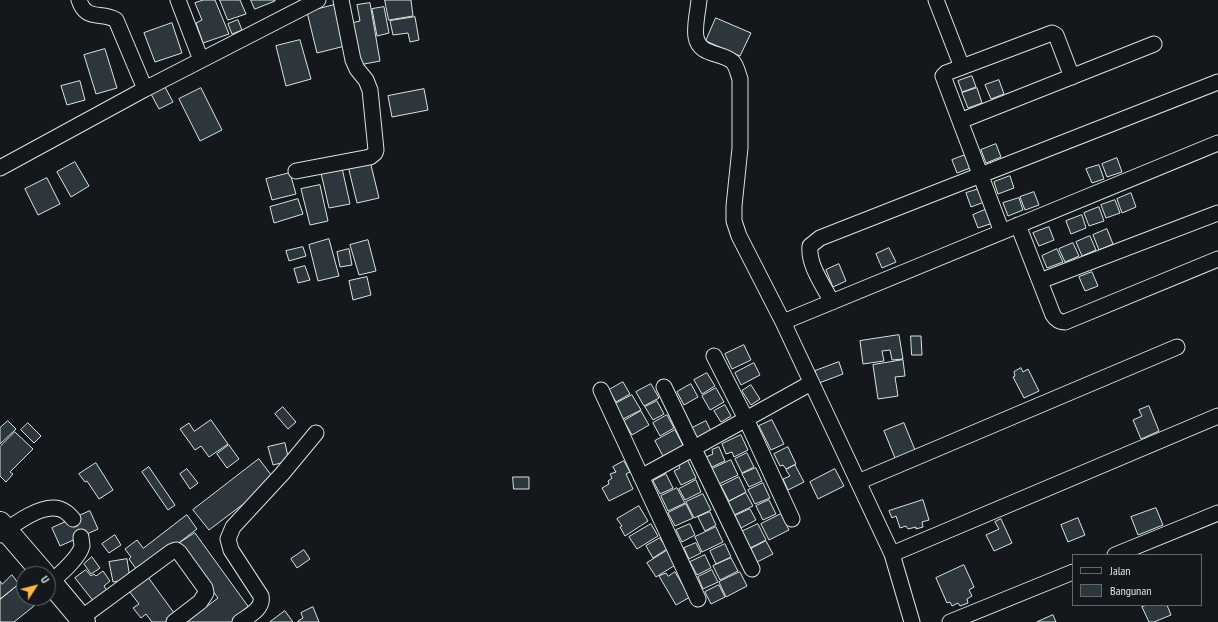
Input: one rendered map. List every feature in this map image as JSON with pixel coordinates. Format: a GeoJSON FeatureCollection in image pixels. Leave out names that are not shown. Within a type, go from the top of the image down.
{"type":"FeatureCollection","features":[{"type":"Feature","properties":{"kind":"highway"},"geometry":{"type":"LineString","coordinates":[[2,532],[31,566]]}},
{"type":"Feature","properties":{"kind":"highway"},"geometry":{"type":"LineString","coordinates":[[56,595],[78,621]]}},
{"type":"Feature","properties":{"kind":"street"},"geometry":{"type":"LineString","coordinates":[[79,0],[84,11],[91,15],[116,20],[145,89]]}},
{"type":"Feature","properties":{"kind":"street"},"geometry":{"type":"LineString","coordinates":[[178,0],[201,60]]}},
{"type":"Feature","properties":{"kind":"street"},"geometry":{"type":"LineString","coordinates":[[0,168],[145,89],[318,0]]}},
{"type":"Feature","properties":{"kind":"street"},"geometry":{"type":"LineString","coordinates":[[296,171],[370,157],[376,150],[370,90],[366,80],[357,69],[353,60],[341,0]]}},
{"type":"Feature","properties":{"kind":"street"},"geometry":{"type":"LineString","coordinates":[[699,0],[696,36],[698,44],[703,50],[727,58],[734,63],[740,79],[741,126],[734,206],[734,221],[739,236],[782,322],[892,554],[912,622]]}},
{"type":"Feature","properties":{"kind":"street"},"geometry":{"type":"LineString","coordinates":[[936,0],[962,67]]}},
{"type":"Feature","properties":{"kind":"street"},"geometry":{"type":"LineString","coordinates":[[1002,232],[943,76],[946,73],[1052,33],[1056,35],[1072,77]]}},
{"type":"Feature","properties":{"kind":"street"},"geometry":{"type":"LineString","coordinates":[[960,121],[1154,44]]}},
{"type":"Feature","properties":{"kind":"street"},"geometry":{"type":"LineString","coordinates":[[832,302],[816,273],[809,255],[810,246],[820,238],[1218,82]]}},
{"type":"Feature","properties":{"kind":"street"},"geometry":{"type":"LineString","coordinates":[[782,322],[1218,143]]}},
{"type":"Feature","properties":{"kind":"street"},"geometry":{"type":"LineString","coordinates":[[1040,281],[1218,212]]}},
{"type":"Feature","properties":{"kind":"street"},"geometry":{"type":"LineString","coordinates":[[1018,225],[1053,315],[1056,320],[1060,322],[1065,322],[1218,259]]}},
{"type":"Feature","properties":{"kind":"street"},"geometry":{"type":"LineString","coordinates":[[858,482],[1177,347]]}},
{"type":"Feature","properties":{"kind":"street"},"geometry":{"type":"LineString","coordinates":[[714,356],[746,419],[792,520]]}},
{"type":"Feature","properties":{"kind":"street"},"geometry":{"type":"LineString","coordinates":[[641,477],[811,383]]}},
{"type":"Feature","properties":{"kind":"street"},"geometry":{"type":"LineString","coordinates":[[664,387],[752,569]]}},
{"type":"Feature","properties":{"kind":"street"},"geometry":{"type":"LineString","coordinates":[[601,390],[698,599]]}},
{"type":"Feature","properties":{"kind":"street"},"geometry":{"type":"LineString","coordinates":[[892,554],[1218,416]]}},
{"type":"Feature","properties":{"kind":"street"},"geometry":{"type":"LineString","coordinates":[[240,622],[259,608],[262,600],[261,596],[231,550],[228,539],[233,527],[282,474],[316,433]]}},
{"type":"Feature","properties":{"kind":"street"},"geometry":{"type":"LineString","coordinates":[[2,532],[25,518],[45,509],[60,509],[67,512],[73,519]]}},
{"type":"Feature","properties":{"kind":"street"},"geometry":{"type":"LineString","coordinates":[[1117,554],[1218,513]]}},
{"type":"Feature","properties":{"kind":"street"},"geometry":{"type":"LineString","coordinates":[[56,571],[80,552],[82,545],[81,537]]}},
{"type":"Feature","properties":{"kind":"street"},"geometry":{"type":"LineString","coordinates":[[78,621],[171,552],[176,550],[205,588],[206,593],[200,602],[174,622]]}},
{"type":"Feature","properties":{"kind":"street"},"geometry":{"type":"LineString","coordinates":[[950,622],[1072,572]]}},
{"type":"Feature","properties":{"kind":"building"},"geometry":{"type":"Polygon","coordinates":[[[204,0],[215,0],[229,34],[203,43],[196,23],[202,20],[195,3],[204,0]]]}},
{"type":"Feature","properties":{"kind":"building"},"geometry":{"type":"Polygon","coordinates":[[[220,0],[240,0],[246,14],[228,20],[220,0]]]}},
{"type":"Feature","properties":{"kind":"building"},"geometry":{"type":"Polygon","coordinates":[[[251,0],[275,0],[275,1],[255,9],[251,0]]]}},
{"type":"Feature","properties":{"kind":"building"},"geometry":{"type":"Polygon","coordinates":[[[385,0],[411,0],[413,16],[389,20],[385,0]]]}},
{"type":"Feature","properties":{"kind":"building"},"geometry":{"type":"Polygon","coordinates":[[[370,3],[380,61],[359,65],[351,23],[360,21],[357,5],[370,3]]]}},
{"type":"Feature","properties":{"kind":"building"},"geometry":{"type":"Polygon","coordinates":[[[334,5],[345,46],[317,53],[307,12],[334,5]]]}},
{"type":"Feature","properties":{"kind":"building"},"geometry":{"type":"Polygon","coordinates":[[[384,7],[389,33],[377,36],[372,9],[384,7]]]}},
{"type":"Feature","properties":{"kind":"building"},"geometry":{"type":"Polygon","coordinates":[[[415,17],[419,40],[410,42],[408,33],[393,35],[390,21],[415,17]]]}},
{"type":"Feature","properties":{"kind":"building"},"geometry":{"type":"Polygon","coordinates":[[[716,18],[751,33],[740,56],[706,41],[716,18]]]}},
{"type":"Feature","properties":{"kind":"building"},"geometry":{"type":"Polygon","coordinates":[[[238,20],[242,30],[232,34],[228,24],[238,20]]]}},
{"type":"Feature","properties":{"kind":"building"},"geometry":{"type":"Polygon","coordinates":[[[172,23],[182,53],[155,62],[144,33],[172,23]]]}},
{"type":"Feature","properties":{"kind":"building"},"geometry":{"type":"Polygon","coordinates":[[[300,40],[311,79],[286,86],[276,46],[300,40]]]}},
{"type":"Feature","properties":{"kind":"building"},"geometry":{"type":"Polygon","coordinates":[[[105,49],[117,88],[96,94],[84,55],[105,49]]]}},
{"type":"Feature","properties":{"kind":"building"},"geometry":{"type":"Polygon","coordinates":[[[972,76],[976,87],[962,92],[958,81],[972,76]]]}},
{"type":"Feature","properties":{"kind":"building"},"geometry":{"type":"Polygon","coordinates":[[[999,80],[1004,94],[991,99],[985,85],[999,80]]]}},
{"type":"Feature","properties":{"kind":"building"},"geometry":{"type":"Polygon","coordinates":[[[80,81],[85,100],[67,105],[61,86],[80,81]]]}},
{"type":"Feature","properties":{"kind":"building"},"geometry":{"type":"Polygon","coordinates":[[[165,87],[173,102],[159,109],[151,94],[165,87]]]}},
{"type":"Feature","properties":{"kind":"building"},"geometry":{"type":"Polygon","coordinates":[[[201,88],[222,130],[200,141],[179,99],[201,88]]]}},
{"type":"Feature","properties":{"kind":"building"},"geometry":{"type":"Polygon","coordinates":[[[977,88],[982,103],[968,108],[962,93],[977,88]]]}},
{"type":"Feature","properties":{"kind":"building"},"geometry":{"type":"Polygon","coordinates":[[[424,89],[428,110],[392,117],[388,96],[424,89]]]}},
{"type":"Feature","properties":{"kind":"building"},"geometry":{"type":"Polygon","coordinates":[[[996,144],[1001,157],[986,163],[981,150],[996,144]]]}},
{"type":"Feature","properties":{"kind":"building"},"geometry":{"type":"Polygon","coordinates":[[[968,154],[973,167],[957,173],[952,160],[968,154]]]}},
{"type":"Feature","properties":{"kind":"building"},"geometry":{"type":"Polygon","coordinates":[[[1117,158],[1122,172],[1107,177],[1102,164],[1117,158]]]}},
{"type":"Feature","properties":{"kind":"building"},"geometry":{"type":"Polygon","coordinates":[[[370,161],[379,198],[357,203],[348,166],[370,161]]]}},
{"type":"Feature","properties":{"kind":"building"},"geometry":{"type":"Polygon","coordinates":[[[75,162],[89,186],[71,197],[57,172],[75,162]]]}},
{"type":"Feature","properties":{"kind":"building"},"geometry":{"type":"Polygon","coordinates":[[[1099,165],[1104,179],[1092,183],[1086,169],[1099,165]]]}},
{"type":"Feature","properties":{"kind":"building"},"geometry":{"type":"Polygon","coordinates":[[[342,168],[350,204],[329,208],[321,173],[342,168]]]}},
{"type":"Feature","properties":{"kind":"building"},"geometry":{"type":"Polygon","coordinates":[[[290,173],[296,194],[272,200],[266,179],[290,173]]]}},
{"type":"Feature","properties":{"kind":"building"},"geometry":{"type":"Polygon","coordinates":[[[1010,176],[1014,188],[998,194],[994,182],[1010,176]]]}},
{"type":"Feature","properties":{"kind":"building"},"geometry":{"type":"Polygon","coordinates":[[[47,178],[60,204],[38,215],[25,189],[47,178]]]}},
{"type":"Feature","properties":{"kind":"building"},"geometry":{"type":"Polygon","coordinates":[[[320,185],[328,221],[310,225],[301,189],[320,185]]]}},
{"type":"Feature","properties":{"kind":"building"},"geometry":{"type":"Polygon","coordinates":[[[979,189],[984,202],[971,207],[966,193],[979,189]]]}},
{"type":"Feature","properties":{"kind":"building"},"geometry":{"type":"Polygon","coordinates":[[[1034,192],[1039,205],[1025,210],[1020,197],[1034,192]]]}},
{"type":"Feature","properties":{"kind":"building"},"geometry":{"type":"Polygon","coordinates":[[[1131,193],[1136,207],[1122,213],[1117,199],[1131,193]]]}},
{"type":"Feature","properties":{"kind":"building"},"geometry":{"type":"Polygon","coordinates":[[[1019,198],[1023,210],[1008,216],[1003,203],[1019,198]]]}},
{"type":"Feature","properties":{"kind":"building"},"geometry":{"type":"Polygon","coordinates":[[[298,199],[303,214],[274,223],[270,207],[298,199]]]}},
{"type":"Feature","properties":{"kind":"building"},"geometry":{"type":"Polygon","coordinates":[[[1115,200],[1120,213],[1106,218],[1101,205],[1115,200]]]}},
{"type":"Feature","properties":{"kind":"building"},"geometry":{"type":"Polygon","coordinates":[[[1099,207],[1104,221],[1089,226],[1084,213],[1099,207]]]}},
{"type":"Feature","properties":{"kind":"building"},"geometry":{"type":"Polygon","coordinates":[[[987,209],[993,223],[978,228],[973,215],[987,209]]]}},
{"type":"Feature","properties":{"kind":"building"},"geometry":{"type":"Polygon","coordinates":[[[1082,215],[1086,228],[1071,234],[1066,221],[1082,215]]]}},
{"type":"Feature","properties":{"kind":"building"},"geometry":{"type":"Polygon","coordinates":[[[1049,227],[1054,240],[1039,246],[1033,233],[1049,227]]]}},
{"type":"Feature","properties":{"kind":"building"},"geometry":{"type":"Polygon","coordinates":[[[1107,229],[1113,244],[1099,250],[1093,235],[1107,229]]]}},
{"type":"Feature","properties":{"kind":"building"},"geometry":{"type":"Polygon","coordinates":[[[1090,236],[1096,250],[1082,256],[1076,242],[1090,236]]]}},
{"type":"Feature","properties":{"kind":"building"},"geometry":{"type":"Polygon","coordinates":[[[329,239],[339,276],[318,281],[309,245],[329,239]]]}},
{"type":"Feature","properties":{"kind":"building"},"geometry":{"type":"Polygon","coordinates":[[[368,240],[376,271],[359,275],[350,245],[368,240]]]}},
{"type":"Feature","properties":{"kind":"building"},"geometry":{"type":"Polygon","coordinates":[[[1073,243],[1079,256],[1065,262],[1059,249],[1073,243]]]}},
{"type":"Feature","properties":{"kind":"building"},"geometry":{"type":"Polygon","coordinates":[[[303,247],[306,256],[289,261],[286,251],[303,247]]]}},
{"type":"Feature","properties":{"kind":"building"},"geometry":{"type":"Polygon","coordinates":[[[889,248],[896,262],[882,268],[876,254],[889,248]]]}},
{"type":"Feature","properties":{"kind":"building"},"geometry":{"type":"Polygon","coordinates":[[[349,249],[352,265],[340,267],[337,252],[349,249]]]}},
{"type":"Feature","properties":{"kind":"building"},"geometry":{"type":"Polygon","coordinates":[[[1057,249],[1063,262],[1047,268],[1042,256],[1057,249]]]}},
{"type":"Feature","properties":{"kind":"building"},"geometry":{"type":"Polygon","coordinates":[[[839,264],[846,281],[833,287],[826,270],[839,264]]]}},
{"type":"Feature","properties":{"kind":"building"},"geometry":{"type":"Polygon","coordinates":[[[305,266],[310,280],[298,283],[294,269],[305,266]]]}},
{"type":"Feature","properties":{"kind":"building"},"geometry":{"type":"Polygon","coordinates":[[[1092,272],[1098,286],[1085,291],[1079,277],[1092,272]]]}},
{"type":"Feature","properties":{"kind":"building"},"geometry":{"type":"Polygon","coordinates":[[[367,277],[371,295],[353,300],[349,281],[367,277]]]}},
{"type":"Feature","properties":{"kind":"building"},"geometry":{"type":"Polygon","coordinates":[[[899,335],[903,359],[892,360],[890,350],[882,351],[884,361],[863,364],[860,341],[899,335]]]}},
{"type":"Feature","properties":{"kind":"building"},"geometry":{"type":"Polygon","coordinates":[[[911,336],[921,336],[922,355],[912,355],[911,336]]]}},
{"type":"Feature","properties":{"kind":"building"},"geometry":{"type":"Polygon","coordinates":[[[744,345],[751,360],[732,369],[725,354],[744,345]]]}},
{"type":"Feature","properties":{"kind":"building"},"geometry":{"type":"Polygon","coordinates":[[[903,360],[905,376],[895,377],[898,396],[878,399],[873,365],[903,360]]]}},
{"type":"Feature","properties":{"kind":"building"},"geometry":{"type":"Polygon","coordinates":[[[839,362],[843,374],[819,383],[815,371],[839,362]]]}},
{"type":"Feature","properties":{"kind":"building"},"geometry":{"type":"Polygon","coordinates":[[[754,363],[760,375],[741,385],[735,373],[754,363]]]}},
{"type":"Feature","properties":{"kind":"building"},"geometry":{"type":"Polygon","coordinates":[[[1021,368],[1023,372],[1028,369],[1039,391],[1024,398],[1013,377],[1015,376],[1014,372],[1021,368]]]}},
{"type":"Feature","properties":{"kind":"building"},"geometry":{"type":"Polygon","coordinates":[[[707,373],[715,386],[702,394],[694,380],[707,373]]]}},
{"type":"Feature","properties":{"kind":"building"},"geometry":{"type":"Polygon","coordinates":[[[623,382],[630,394],[616,402],[609,390],[623,382]]]}},
{"type":"Feature","properties":{"kind":"building"},"geometry":{"type":"Polygon","coordinates":[[[651,384],[659,398],[644,406],[636,392],[651,384]]]}},
{"type":"Feature","properties":{"kind":"building"},"geometry":{"type":"Polygon","coordinates":[[[691,384],[698,397],[684,405],[677,392],[691,384]]]}},
{"type":"Feature","properties":{"kind":"building"},"geometry":{"type":"Polygon","coordinates":[[[751,385],[760,399],[751,405],[742,391],[751,385]]]}},
{"type":"Feature","properties":{"kind":"building"},"geometry":{"type":"Polygon","coordinates":[[[716,388],[724,402],[710,410],[702,396],[716,388]]]}},
{"type":"Feature","properties":{"kind":"building"},"geometry":{"type":"Polygon","coordinates":[[[632,395],[641,410],[623,419],[615,404],[632,395]]]}},
{"type":"Feature","properties":{"kind":"building"},"geometry":{"type":"Polygon","coordinates":[[[657,401],[664,414],[653,420],[645,407],[657,401]]]}},
{"type":"Feature","properties":{"kind":"building"},"geometry":{"type":"Polygon","coordinates":[[[725,405],[731,416],[721,422],[714,411],[725,405]]]}},
{"type":"Feature","properties":{"kind":"building"},"geometry":{"type":"Polygon","coordinates":[[[1149,406],[1159,431],[1141,439],[1133,420],[1142,416],[1139,410],[1149,406]]]}},
{"type":"Feature","properties":{"kind":"building"},"geometry":{"type":"Polygon","coordinates":[[[283,407],[296,422],[288,429],[275,414],[283,407]]]}},
{"type":"Feature","properties":{"kind":"building"},"geometry":{"type":"Polygon","coordinates":[[[641,411],[649,425],[632,435],[624,421],[641,411]]]}},
{"type":"Feature","properties":{"kind":"building"},"geometry":{"type":"Polygon","coordinates":[[[667,415],[674,428],[660,436],[653,423],[667,415]]]}},
{"type":"Feature","properties":{"kind":"building"},"geometry":{"type":"Polygon","coordinates":[[[211,420],[228,444],[209,457],[201,446],[195,450],[180,429],[189,423],[194,431],[211,420]]]}},
{"type":"Feature","properties":{"kind":"building"},"geometry":{"type":"Polygon","coordinates":[[[772,420],[784,444],[771,450],[759,426],[772,420]]]}},
{"type":"Feature","properties":{"kind":"building"},"geometry":{"type":"Polygon","coordinates":[[[8,421],[16,429],[0,444],[0,428],[8,421]]]}},
{"type":"Feature","properties":{"kind":"building"},"geometry":{"type":"Polygon","coordinates":[[[706,421],[711,431],[696,439],[690,429],[706,421]]]}},
{"type":"Feature","properties":{"kind":"building"},"geometry":{"type":"Polygon","coordinates":[[[28,423],[41,436],[34,443],[21,430],[28,423]]]}},
{"type":"Feature","properties":{"kind":"building"},"geometry":{"type":"Polygon","coordinates":[[[904,423],[915,450],[895,458],[884,431],[904,423]]]}},
{"type":"Feature","properties":{"kind":"building"},"geometry":{"type":"Polygon","coordinates":[[[675,430],[684,447],[664,458],[655,441],[675,430]]]}},
{"type":"Feature","properties":{"kind":"building"},"geometry":{"type":"Polygon","coordinates":[[[15,432],[33,449],[10,472],[13,474],[6,482],[0,476],[0,447],[15,432]]]}},
{"type":"Feature","properties":{"kind":"building"},"geometry":{"type":"Polygon","coordinates":[[[741,435],[748,450],[734,457],[732,452],[726,454],[722,444],[741,435]]]}},
{"type":"Feature","properties":{"kind":"building"},"geometry":{"type":"Polygon","coordinates":[[[285,443],[289,461],[273,465],[268,447],[285,443]]]}},
{"type":"Feature","properties":{"kind":"building"},"geometry":{"type":"Polygon","coordinates":[[[229,445],[239,459],[227,468],[217,454],[229,445]]]}},
{"type":"Feature","properties":{"kind":"building"},"geometry":{"type":"Polygon","coordinates":[[[719,447],[725,461],[712,467],[706,457],[713,454],[712,450],[719,447]]]}},
{"type":"Feature","properties":{"kind":"building"},"geometry":{"type":"Polygon","coordinates":[[[788,447],[796,464],[786,469],[783,465],[780,466],[774,454],[788,447]]]}},
{"type":"Feature","properties":{"kind":"building"},"geometry":{"type":"Polygon","coordinates":[[[747,453],[754,467],[742,473],[735,459],[747,453]]]}},
{"type":"Feature","properties":{"kind":"building"},"geometry":{"type":"Polygon","coordinates":[[[259,459],[275,480],[209,530],[193,510],[259,459]]]}},
{"type":"Feature","properties":{"kind":"building"},"geometry":{"type":"Polygon","coordinates":[[[687,459],[696,478],[681,485],[674,471],[680,468],[678,464],[687,459]]]}},
{"type":"Feature","properties":{"kind":"building"},"geometry":{"type":"Polygon","coordinates":[[[731,460],[738,475],[719,484],[712,469],[731,460]]]}},
{"type":"Feature","properties":{"kind":"building"},"geometry":{"type":"Polygon","coordinates":[[[624,461],[630,472],[626,474],[633,489],[609,501],[602,488],[609,484],[608,481],[612,478],[610,474],[616,472],[613,467],[624,461]]]}},
{"type":"Feature","properties":{"kind":"building"},"geometry":{"type":"Polygon","coordinates":[[[96,463],[113,490],[99,499],[87,481],[85,482],[79,474],[96,463]]]}},
{"type":"Feature","properties":{"kind":"building"},"geometry":{"type":"Polygon","coordinates":[[[795,465],[804,482],[788,490],[783,479],[790,476],[786,470],[795,465]]]}},
{"type":"Feature","properties":{"kind":"building"},"geometry":{"type":"Polygon","coordinates":[[[149,467],[175,505],[168,510],[142,472],[149,467]]]}},
{"type":"Feature","properties":{"kind":"building"},"geometry":{"type":"Polygon","coordinates":[[[756,468],[762,481],[749,487],[742,474],[756,468]]]}},
{"type":"Feature","properties":{"kind":"building"},"geometry":{"type":"Polygon","coordinates":[[[187,469],[198,483],[190,489],[180,474],[187,469]]]}},
{"type":"Feature","properties":{"kind":"building"},"geometry":{"type":"Polygon","coordinates":[[[835,469],[844,486],[818,499],[810,482],[835,469]]]}},
{"type":"Feature","properties":{"kind":"building"},"geometry":{"type":"Polygon","coordinates":[[[666,474],[673,488],[660,494],[653,481],[666,474]]]}},
{"type":"Feature","properties":{"kind":"building"},"geometry":{"type":"Polygon","coordinates":[[[513,477],[529,477],[529,489],[514,489],[513,477]]]}},
{"type":"Feature","properties":{"kind":"building"},"geometry":{"type":"Polygon","coordinates":[[[739,477],[746,492],[729,501],[721,486],[739,477]]]}},
{"type":"Feature","properties":{"kind":"building"},"geometry":{"type":"Polygon","coordinates":[[[696,480],[701,492],[685,500],[679,489],[696,480]]]}},
{"type":"Feature","properties":{"kind":"building"},"geometry":{"type":"Polygon","coordinates":[[[763,483],[770,498],[755,504],[748,490],[763,483]]]}},
{"type":"Feature","properties":{"kind":"building"},"geometry":{"type":"Polygon","coordinates":[[[677,488],[685,503],[668,511],[661,496],[677,488]]]}},
{"type":"Feature","properties":{"kind":"building"},"geometry":{"type":"Polygon","coordinates":[[[746,493],[753,506],[734,515],[728,502],[746,493]]]}},
{"type":"Feature","properties":{"kind":"building"},"geometry":{"type":"Polygon","coordinates":[[[703,494],[711,510],[694,518],[686,502],[703,494]]]}},
{"type":"Feature","properties":{"kind":"building"},"geometry":{"type":"Polygon","coordinates":[[[769,500],[776,514],[763,520],[756,506],[769,500]]]}},
{"type":"Feature","properties":{"kind":"building"},"geometry":{"type":"Polygon","coordinates":[[[923,500],[929,520],[922,522],[923,527],[916,529],[916,527],[908,529],[906,526],[900,528],[896,516],[892,518],[889,511],[923,500]]]}},
{"type":"Feature","properties":{"kind":"building"},"geometry":{"type":"Polygon","coordinates":[[[686,504],[693,518],[675,526],[668,513],[686,504]]]}},
{"type":"Feature","properties":{"kind":"building"},"geometry":{"type":"Polygon","coordinates":[[[639,506],[648,521],[625,536],[620,527],[622,526],[617,519],[639,506]]]}},
{"type":"Feature","properties":{"kind":"building"},"geometry":{"type":"Polygon","coordinates":[[[1156,508],[1163,525],[1138,535],[1131,517],[1156,508]]]}},
{"type":"Feature","properties":{"kind":"building"},"geometry":{"type":"Polygon","coordinates":[[[750,509],[756,520],[741,528],[735,516],[750,509]]]}},
{"type":"Feature","properties":{"kind":"building"},"geometry":{"type":"Polygon","coordinates":[[[90,511],[98,529],[60,546],[52,528],[90,511]]]}},
{"type":"Feature","properties":{"kind":"building"},"geometry":{"type":"Polygon","coordinates":[[[710,512],[716,525],[705,531],[698,517],[710,512]]]}},
{"type":"Feature","properties":{"kind":"building"},"geometry":{"type":"Polygon","coordinates":[[[781,514],[789,530],[769,540],[761,524],[781,514]]]}},
{"type":"Feature","properties":{"kind":"building"},"geometry":{"type":"Polygon","coordinates":[[[187,515],[197,529],[139,573],[129,559],[131,557],[125,549],[137,540],[143,548],[187,515]]]}},
{"type":"Feature","properties":{"kind":"building"},"geometry":{"type":"Polygon","coordinates":[[[1078,518],[1085,535],[1068,542],[1061,525],[1078,518]]]}},
{"type":"Feature","properties":{"kind":"building"},"geometry":{"type":"Polygon","coordinates":[[[1001,519],[1012,543],[994,551],[986,535],[999,529],[995,522],[1001,519]]]}},
{"type":"Feature","properties":{"kind":"building"},"geometry":{"type":"Polygon","coordinates":[[[651,524],[658,536],[637,549],[629,537],[651,524]]]}},
{"type":"Feature","properties":{"kind":"building"},"geometry":{"type":"Polygon","coordinates":[[[690,524],[695,535],[682,542],[676,530],[690,524]]]}},
{"type":"Feature","properties":{"kind":"building"},"geometry":{"type":"Polygon","coordinates":[[[758,524],[766,540],[748,549],[741,532],[758,524]]]}},
{"type":"Feature","properties":{"kind":"building"},"geometry":{"type":"Polygon","coordinates":[[[716,527],[723,542],[702,552],[695,537],[716,527]]]}},
{"type":"Feature","properties":{"kind":"building"},"geometry":{"type":"Polygon","coordinates":[[[195,533],[250,609],[232,622],[186,622],[218,598],[178,544],[195,533]]]}},
{"type":"Feature","properties":{"kind":"building"},"geometry":{"type":"Polygon","coordinates":[[[115,535],[121,545],[109,553],[102,544],[115,535]]]}},
{"type":"Feature","properties":{"kind":"building"},"geometry":{"type":"Polygon","coordinates":[[[660,538],[667,549],[653,558],[646,546],[660,538]]]}},
{"type":"Feature","properties":{"kind":"building"},"geometry":{"type":"Polygon","coordinates":[[[766,541],[773,554],[755,563],[749,550],[766,541]]]}},
{"type":"Feature","properties":{"kind":"building"},"geometry":{"type":"Polygon","coordinates":[[[696,543],[701,553],[689,559],[684,548],[696,543]]]}},
{"type":"Feature","properties":{"kind":"building"},"geometry":{"type":"Polygon","coordinates":[[[725,544],[731,557],[716,564],[710,551],[725,544]]]}},
{"type":"Feature","properties":{"kind":"building"},"geometry":{"type":"Polygon","coordinates":[[[304,550],[310,559],[297,568],[291,559],[304,550]]]}},
{"type":"Feature","properties":{"kind":"building"},"geometry":{"type":"Polygon","coordinates":[[[668,550],[677,564],[656,577],[647,563],[668,550]]]}},
{"type":"Feature","properties":{"kind":"building"},"geometry":{"type":"Polygon","coordinates":[[[705,555],[711,568],[697,575],[690,562],[705,555]]]}},
{"type":"Feature","properties":{"kind":"building"},"geometry":{"type":"Polygon","coordinates":[[[92,557],[100,568],[91,574],[84,564],[92,557]]]}},
{"type":"Feature","properties":{"kind":"building"},"geometry":{"type":"Polygon","coordinates":[[[731,558],[738,571],[720,580],[713,566],[731,558]]]}},
{"type":"Feature","properties":{"kind":"building"},"geometry":{"type":"Polygon","coordinates":[[[127,559],[130,579],[113,582],[109,562],[127,559]]]}},
{"type":"Feature","properties":{"kind":"building"},"geometry":{"type":"Polygon","coordinates":[[[964,565],[974,587],[969,590],[972,596],[967,599],[968,603],[960,606],[958,603],[952,606],[950,602],[947,603],[936,578],[964,565]]]}},
{"type":"Feature","properties":{"kind":"building"},"geometry":{"type":"Polygon","coordinates":[[[86,570],[91,576],[94,574],[96,576],[103,571],[110,581],[104,586],[108,592],[94,602],[75,578],[86,570]]]}},
{"type":"Feature","properties":{"kind":"building"},"geometry":{"type":"Polygon","coordinates":[[[712,570],[718,582],[703,589],[698,577],[712,570]]]}},
{"type":"Feature","properties":{"kind":"building"},"geometry":{"type":"Polygon","coordinates":[[[675,572],[690,597],[676,605],[659,576],[666,573],[668,576],[675,572]]]}},
{"type":"Feature","properties":{"kind":"building"},"geometry":{"type":"Polygon","coordinates":[[[740,572],[747,586],[726,597],[719,582],[740,572]]]}},
{"type":"Feature","properties":{"kind":"building"},"geometry":{"type":"Polygon","coordinates":[[[145,573],[177,617],[171,622],[152,622],[146,614],[141,618],[133,608],[139,604],[126,587],[145,573]]]}},
{"type":"Feature","properties":{"kind":"building"},"geometry":{"type":"Polygon","coordinates":[[[12,575],[16,580],[16,586],[0,599],[0,581],[2,584],[12,575]]]}},
{"type":"Feature","properties":{"kind":"building"},"geometry":{"type":"Polygon","coordinates":[[[719,585],[725,597],[711,604],[705,592],[719,585]]]}},
{"type":"Feature","properties":{"kind":"building"},"geometry":{"type":"Polygon","coordinates":[[[16,587],[16,606],[34,606],[14,622],[0,622],[0,600],[16,587]]]}},
{"type":"Feature","properties":{"kind":"building"},"geometry":{"type":"Polygon","coordinates":[[[1167,606],[1171,615],[1154,622],[1149,622],[1142,607],[1167,606]]]}},
{"type":"Feature","properties":{"kind":"building"},"geometry":{"type":"Polygon","coordinates":[[[313,607],[319,622],[298,622],[303,618],[301,613],[313,607]]]}},
{"type":"Feature","properties":{"kind":"building"},"geometry":{"type":"Polygon","coordinates":[[[285,611],[293,622],[270,622],[285,611]]]}},
{"type":"Feature","properties":{"kind":"building"},"geometry":{"type":"Polygon","coordinates":[[[1053,615],[1056,622],[1037,622],[1053,615]]]}},
{"type":"Feature","properties":{"kind":"tunnel"},"geometry":{"type":"LineString","coordinates":[[73,519],[81,537]]}}]}
